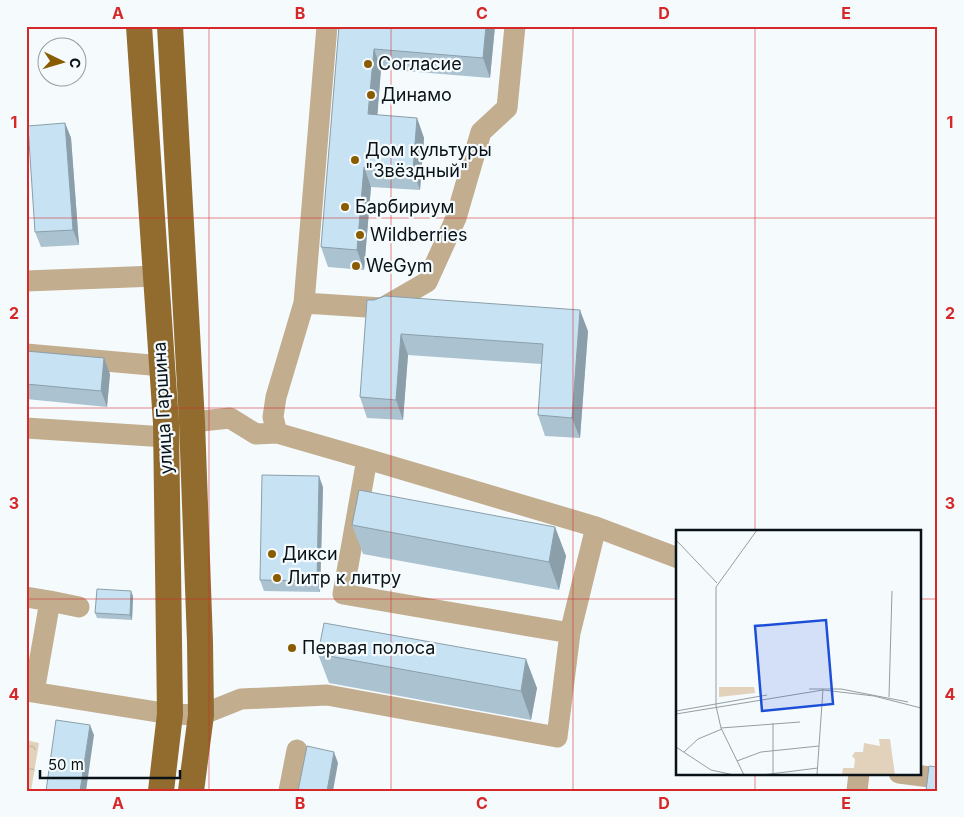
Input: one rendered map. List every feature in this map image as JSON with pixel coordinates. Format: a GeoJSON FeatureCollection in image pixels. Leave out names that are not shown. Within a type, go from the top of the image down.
{"type":"FeatureCollection","features":[{"type":"Feature","properties":{"kind":"main road","name":"улица Гаршина"},"geometry":{"type":"LineString","coordinates":[[139,26],[166,437],[170,714],[161,791]]}},
{"type":"Feature","properties":{"kind":"main road","name":"улица Гаршина"},"geometry":{"type":"LineString","coordinates":[[170,26],[192,422],[200,642],[201,715],[191,791]]}},
{"type":"Feature","properties":{"kind":"street"},"geometry":{"type":"LineString","coordinates":[[277,433],[273,417],[276,398],[304,303],[327,26]]}},
{"type":"Feature","properties":{"kind":"street"},"geometry":{"type":"LineString","coordinates":[[304,303],[382,308],[427,282],[456,218],[481,132],[507,108],[515,26]]}},
{"type":"Feature","properties":{"kind":"street"},"geometry":{"type":"LineString","coordinates":[[26,281],[156,276]]}},
{"type":"Feature","properties":{"kind":"street"},"geometry":{"type":"LineString","coordinates":[[26,354],[162,366]]}},
{"type":"Feature","properties":{"kind":"street"},"geometry":{"type":"LineString","coordinates":[[192,422],[230,418],[256,434],[277,433],[368,459],[596,527],[676,557]]}},
{"type":"Feature","properties":{"kind":"street"},"geometry":{"type":"LineString","coordinates":[[26,428],[166,437]]}},
{"type":"Feature","properties":{"kind":"street"},"geometry":{"type":"LineString","coordinates":[[368,459],[343,594],[570,633]]}},
{"type":"Feature","properties":{"kind":"street"},"geometry":{"type":"LineString","coordinates":[[50,601],[30,692],[170,714],[201,715],[241,699],[327,695],[557,737],[570,633],[596,527]]}},
{"type":"Feature","properties":{"kind":"street"},"geometry":{"type":"LineString","coordinates":[[26,597],[79,607]]}},
{"type":"Feature","properties":{"kind":"street"},"geometry":{"type":"LineString","coordinates":[[289,791],[297,750]]}},
{"type":"Feature","properties":{"kind":"street"},"geometry":{"type":"LineString","coordinates":[[858,791],[860,774]]}},
{"type":"Feature","properties":{"kind":"street"},"geometry":{"type":"LineString","coordinates":[[899,774],[906,791]]}},
{"type":"Feature","properties":{"kind":"street"},"geometry":{"type":"LineString","coordinates":[[907,774],[938,778]]}},
{"type":"Feature","properties":{"kind":"green space"},"geometry":{"type":"Polygon","coordinates":[[[26,740],[39,743],[31,791],[26,791],[26,740]]]}},
{"type":"Feature","properties":{"kind":"building","name":"Дом культуры \"Звёздный\""},"geometry":{"type":"Polygon","coordinates":[[[339,26],[486,26],[483,58],[374,49],[368,114],[417,118],[413,170],[364,167],[357,250],[321,247],[339,26]]]}},
{"type":"Feature","properties":{"kind":"building"},"geometry":{"type":"Polygon","coordinates":[[[65,123],[73,230],[35,232],[28,126],[65,123]]]}},
{"type":"Feature","properties":{"kind":"building"},"geometry":{"type":"Polygon","coordinates":[[[385,296],[580,310],[572,418],[538,415],[543,344],[401,334],[396,400],[360,397],[367,300],[374,300],[385,296]]]}},
{"type":"Feature","properties":{"kind":"building"},"geometry":{"type":"Polygon","coordinates":[[[26,351],[104,358],[101,391],[26,384],[26,351]]]}},
{"type":"Feature","properties":{"kind":"building"},"geometry":{"type":"Polygon","coordinates":[[[262,475],[319,476],[317,581],[260,580],[262,475]]]}},
{"type":"Feature","properties":{"kind":"building"},"geometry":{"type":"Polygon","coordinates":[[[359,490],[555,527],[549,562],[352,525],[359,490]]]}},
{"type":"Feature","properties":{"kind":"building"},"geometry":{"type":"Polygon","coordinates":[[[97,589],[131,591],[130,615],[95,613],[97,589]]]}},
{"type":"Feature","properties":{"kind":"building"},"geometry":{"type":"Polygon","coordinates":[[[324,623],[526,659],[521,691],[318,654],[324,623]]]}},
{"type":"Feature","properties":{"kind":"building"},"geometry":{"type":"Polygon","coordinates":[[[56,720],[90,725],[80,791],[46,791],[56,720]]]}},
{"type":"Feature","properties":{"kind":"building"},"geometry":{"type":"Polygon","coordinates":[[[307,746],[334,752],[327,791],[298,791],[307,746]]]}},
{"type":"Feature","properties":{"kind":"building"},"geometry":{"type":"Polygon","coordinates":[[[929,766],[938,767],[938,791],[926,791],[929,766]]]}},
{"type":"Feature","properties":{"kind":"place","name":"Согласие"},"geometry":{"type":"Point","coordinates":[368,64]}},
{"type":"Feature","properties":{"kind":"place","name":"Динамо"},"geometry":{"type":"Point","coordinates":[371,95]}},
{"type":"Feature","properties":{"kind":"place","name":"Дом культуры \"Звёздный\""},"geometry":{"type":"Point","coordinates":[355,160]}},
{"type":"Feature","properties":{"kind":"place","name":"Барбириум"},"geometry":{"type":"Point","coordinates":[345,207]}},
{"type":"Feature","properties":{"kind":"place","name":"Wildberries"},"geometry":{"type":"Point","coordinates":[360,235]}},
{"type":"Feature","properties":{"kind":"place","name":"WeGym"},"geometry":{"type":"Point","coordinates":[356,266]}},
{"type":"Feature","properties":{"kind":"place","name":"Дикси"},"geometry":{"type":"Point","coordinates":[272,554]}},
{"type":"Feature","properties":{"kind":"place","name":"Литр к литру"},"geometry":{"type":"Point","coordinates":[277,578]}},
{"type":"Feature","properties":{"kind":"place","name":"Первая полоса"},"geometry":{"type":"Point","coordinates":[292,648]}}]}
